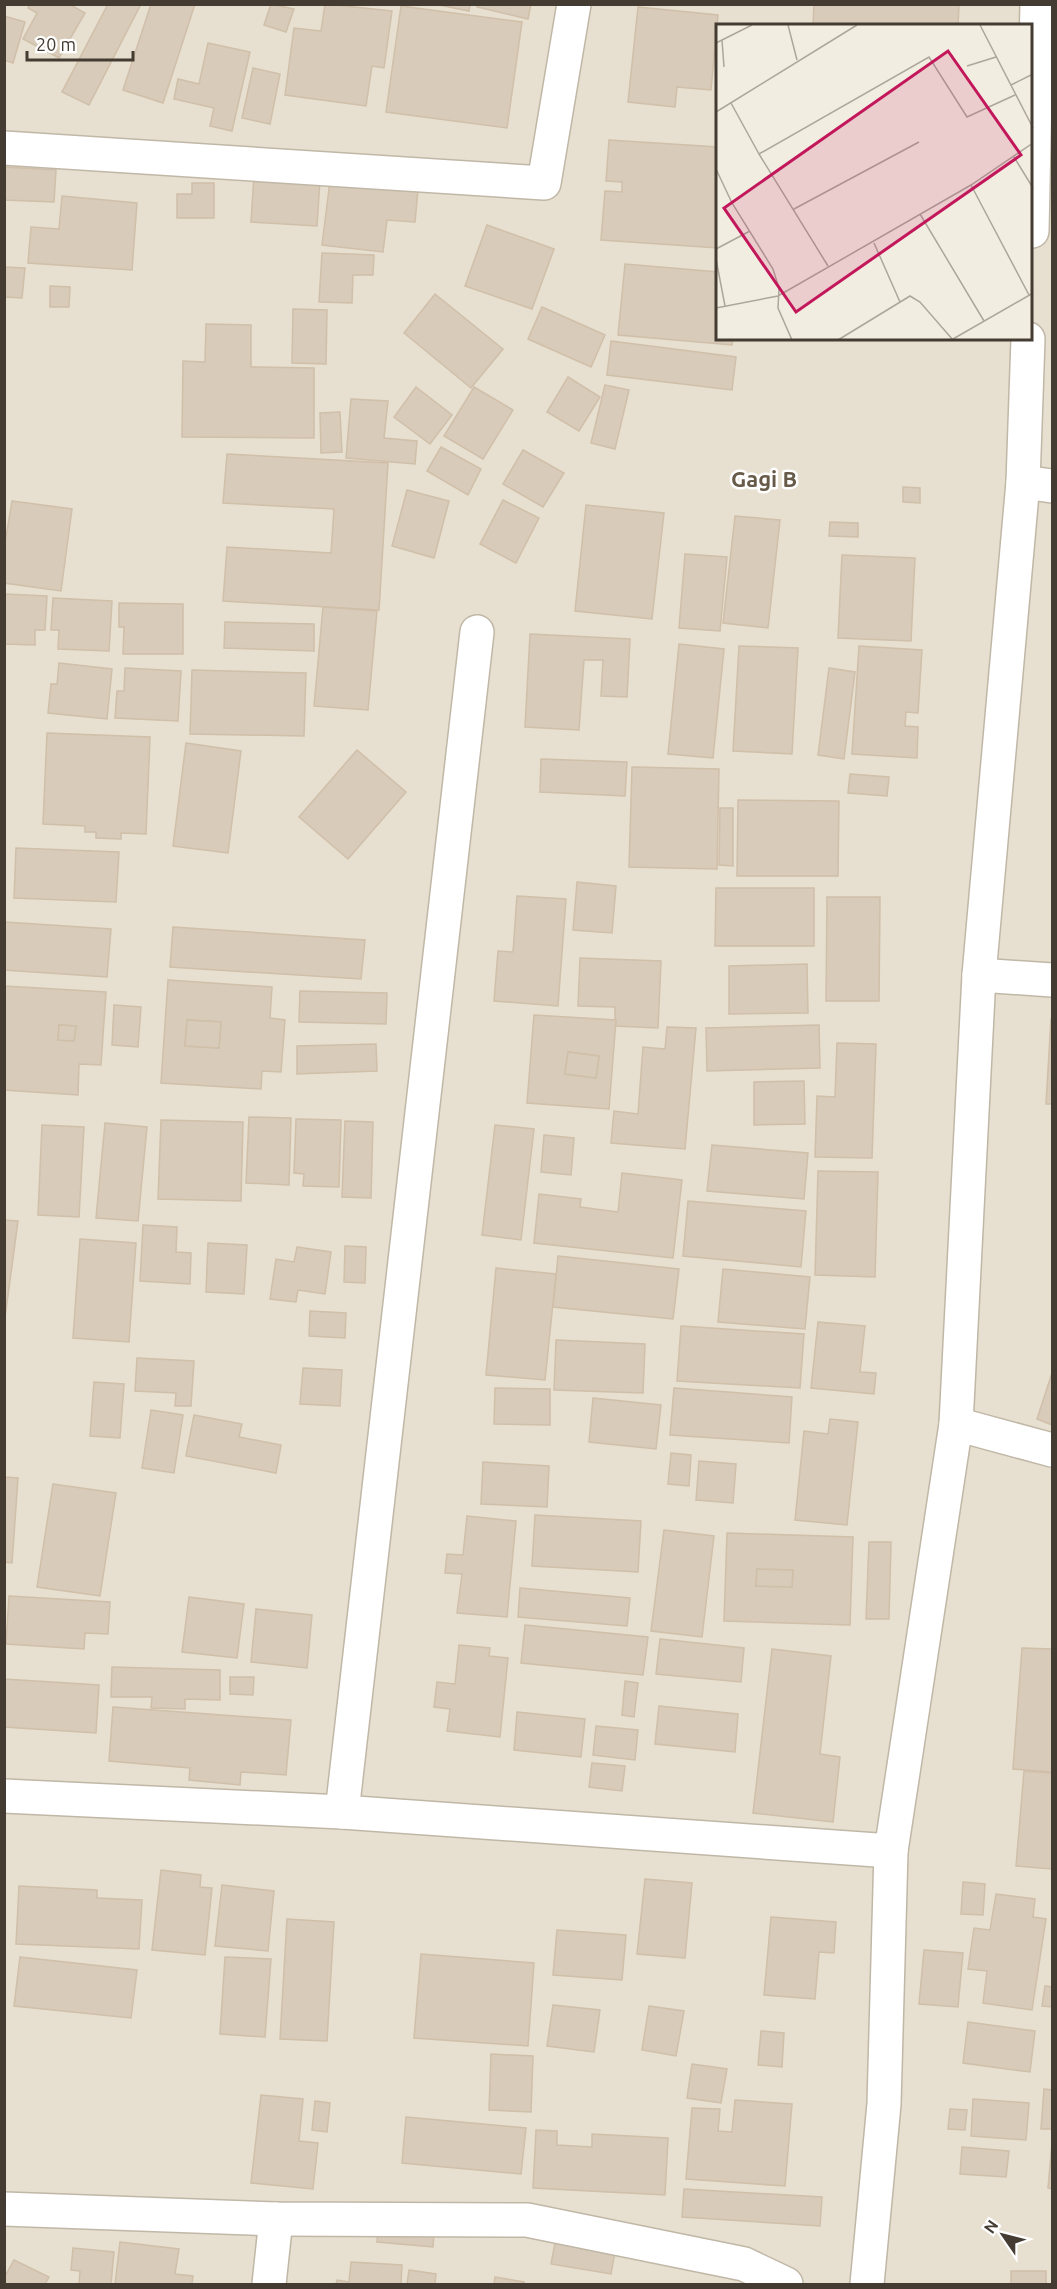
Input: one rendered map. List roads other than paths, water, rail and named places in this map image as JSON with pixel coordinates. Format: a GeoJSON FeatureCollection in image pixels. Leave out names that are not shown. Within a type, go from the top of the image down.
{"type":"FeatureCollection","features":[{"type":"Feature","properties":{"kind":"street"},"geometry":{"type":"LineString","coordinates":[[4,148],[544,183],[574,4]]}},
{"type":"Feature","properties":{"kind":"street"},"geometry":{"type":"LineString","coordinates":[[1033,217],[1045,52],[1037,4]]}},
{"type":"Feature","properties":{"kind":"street"},"geometry":{"type":"LineString","coordinates":[[867,2284],[884,2103],[891,1851],[956,1424],[979,975],[1038,484],[1028,340]]}},
{"type":"Feature","properties":{"kind":"street"},"geometry":{"type":"LineString","coordinates":[[342,1812],[477,632]]}},
{"type":"Feature","properties":{"kind":"street"},"geometry":{"type":"LineString","coordinates":[[979,975],[1053,980]]}},
{"type":"Feature","properties":{"kind":"street"},"geometry":{"type":"LineString","coordinates":[[956,1424],[1053,1450]]}},
{"type":"Feature","properties":{"kind":"street"},"geometry":{"type":"LineString","coordinates":[[4,1796],[342,1812],[891,1851]]}},
{"type":"Feature","properties":{"kind":"street"},"geometry":{"type":"LineString","coordinates":[[4,2209],[276,2219],[527,2220],[744,2264],[786,2284]]}},
{"type":"Feature","properties":{"kind":"street"},"geometry":{"type":"LineString","coordinates":[[269,2284],[276,2219]]}},
{"type":"Feature","properties":{"kind":"district","name":"Gagi B"},"geometry":{"type":"Point","coordinates":[764,478]}}]}
